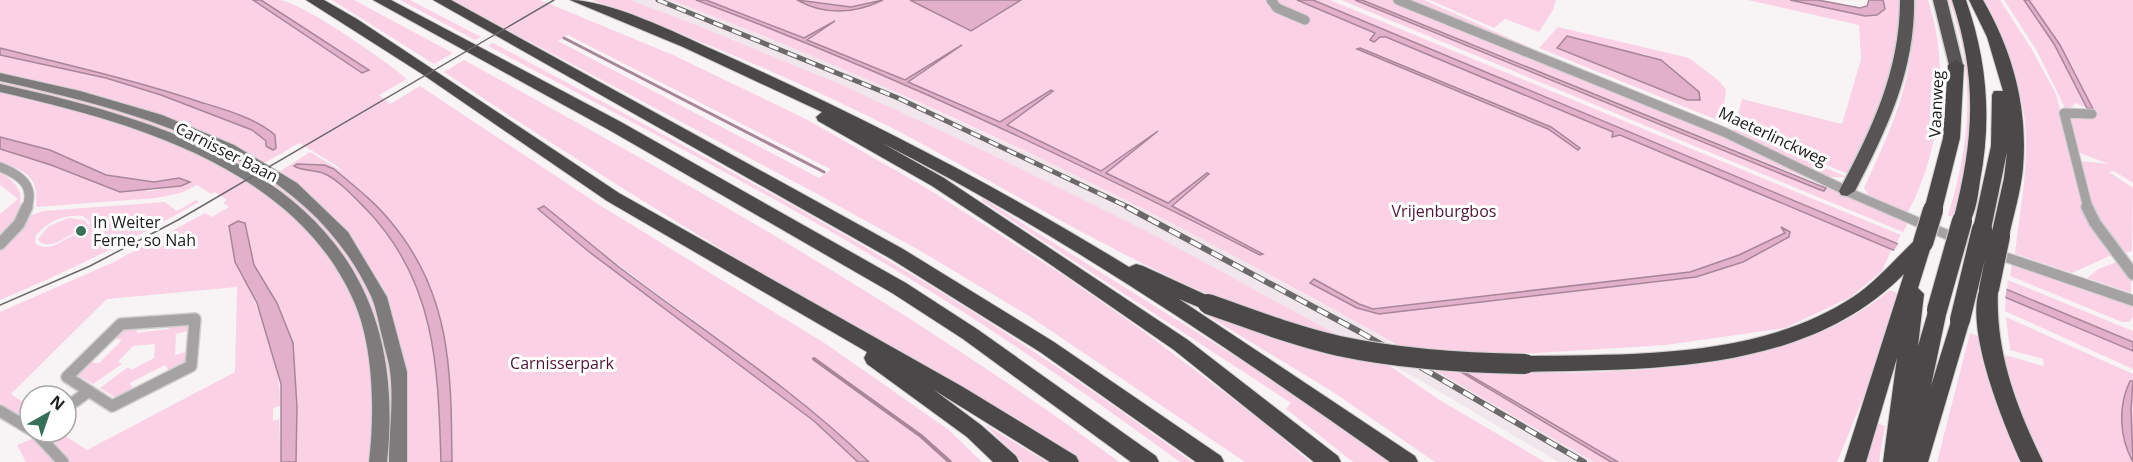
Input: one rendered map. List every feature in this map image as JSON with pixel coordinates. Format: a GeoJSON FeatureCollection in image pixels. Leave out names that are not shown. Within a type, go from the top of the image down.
{"type":"FeatureCollection","features":[{"type":"Feature","properties":{"kind":"highway"},"geometry":{"type":"LineString","coordinates":[[313,0],[433,75],[612,196],[795,304],[929,376],[1068,462]]}},
{"type":"Feature","properties":{"kind":"highway"},"geometry":{"type":"LineString","coordinates":[[380,0],[615,126],[899,288],[970,334],[1148,462]]}},
{"type":"Feature","properties":{"kind":"highway"},"geometry":{"type":"LineString","coordinates":[[440,0],[768,180],[906,259],[1047,347],[1213,462]]}},
{"type":"Feature","properties":{"kind":"highway"},"geometry":{"type":"LineString","coordinates":[[561,0],[737,73],[812,110],[938,182],[1181,345],[1330,462]]}},
{"type":"Feature","properties":{"kind":"highway"},"geometry":{"type":"LineString","coordinates":[[577,0],[675,37],[809,97],[927,157],[1068,238],[1321,401],[1407,462]]}},
{"type":"Feature","properties":{"kind":"highway"},"geometry":{"type":"LineString","coordinates":[[1847,191],[1879,130],[1898,81],[1908,29],[1907,0]]}},
{"type":"Feature","properties":{"kind":"highway","name":"Vaanweg"},"geometry":{"type":"LineString","coordinates":[[1911,299],[1914,271],[1946,174],[1956,114],[1956,65],[1940,0]]}},
{"type":"Feature","properties":{"kind":"highway"},"geometry":{"type":"LineString","coordinates":[[1916,462],[1921,376],[1978,157],[1981,100],[1978,69],[1959,0]]}},
{"type":"Feature","properties":{"kind":"highway"},"geometry":{"type":"LineString","coordinates":[[1916,462],[1926,443],[1960,320],[2015,160],[2013,99],[2009,77],[1994,33],[1974,0]]}},
{"type":"Feature","properties":{"kind":"highway"},"geometry":{"type":"LineString","coordinates":[[1991,233],[1989,333],[2002,388],[2032,462]]}},
{"type":"Feature","properties":{"kind":"highway"},"geometry":{"type":"LineString","coordinates":[[1068,238],[1208,304],[1280,329],[1357,349],[1451,362],[1525,364],[1695,355],[1749,346],[1790,335],[1851,307],[1879,285],[1923,243]]}},
{"type":"Feature","properties":{"kind":"highway"},"geometry":{"type":"LineString","coordinates":[[1856,462],[1911,299]]}},
{"type":"Feature","properties":{"kind":"highway"},"geometry":{"type":"LineString","coordinates":[[1894,462],[1911,299]]}},
{"type":"Feature","properties":{"kind":"highway"},"geometry":{"type":"LineString","coordinates":[[795,304],[940,405],[974,431],[1008,462]]}},
{"type":"Feature","properties":{"kind":"main road","name":"Carnisser Baan"},"geometry":{"type":"LineString","coordinates":[[0,77],[70,91],[124,106],[176,125],[220,145],[294,187],[333,222],[363,261],[384,305],[397,356],[401,387],[401,433],[398,462]]}},
{"type":"Feature","properties":{"kind":"main road","name":"Carnisser Baan"},"geometry":{"type":"LineString","coordinates":[[0,88],[111,114],[207,153],[278,195],[318,230],[346,268],[366,312],[378,358],[382,439],[378,462]]}},
{"type":"Feature","properties":{"kind":"street"},"geometry":{"type":"LineString","coordinates":[[1271,0],[1277,8],[1305,20]]}},
{"type":"Feature","properties":{"kind":"street","name":"Maeterlinckweg"},"geometry":{"type":"LineString","coordinates":[[1398,0],[1724,132],[1847,191],[1974,246],[2133,301]]}},
{"type":"Feature","properties":{"kind":"street"},"geometry":{"type":"LineString","coordinates":[[2092,114],[2064,112],[2086,206],[2095,223],[2133,274]]}},
{"type":"Feature","properties":{"kind":"street"},"geometry":{"type":"LineString","coordinates":[[0,167],[12,170],[26,180],[30,192],[28,211],[14,231],[0,244]]}},
{"type":"Feature","properties":{"kind":"street"},"geometry":{"type":"LineString","coordinates":[[195,319],[190,366],[112,406],[89,391],[67,377],[121,324],[195,319]]}},
{"type":"Feature","properties":{"kind":"street"},"geometry":{"type":"LineString","coordinates":[[78,399],[89,391]]}},
{"type":"Feature","properties":{"kind":"street"},"geometry":{"type":"LineString","coordinates":[[0,411],[18,422]]}},
{"type":"Feature","properties":{"kind":"street"},"geometry":{"type":"LineString","coordinates":[[46,444],[63,462]]}},
{"type":"Feature","properties":{"kind":"shaded area"},"geometry":{"type":"Polygon","coordinates":[[[253,0],[261,0],[369,70],[362,73],[253,0]]]}},
{"type":"Feature","properties":{"kind":"shaded area"},"geometry":{"type":"Polygon","coordinates":[[[630,0],[671,0],[715,17],[856,74],[1054,165],[1212,244],[1354,321],[1594,462],[1558,462],[1423,382],[1254,289],[993,155],[796,66],[630,0]]]}},
{"type":"Feature","properties":{"kind":"shaded area"},"geometry":{"type":"Polygon","coordinates":[[[696,0],[706,0],[804,38],[835,21],[807,40],[905,80],[962,45],[908,82],[1000,122],[1051,90],[1053,91],[1007,125],[1101,171],[1158,131],[1106,173],[1168,203],[1207,173],[1209,174],[1172,206],[1263,254],[1260,255],[981,119],[840,57],[696,0]]]}},
{"type":"Feature","properties":{"kind":"shaded area"},"geometry":{"type":"Polygon","coordinates":[[[797,0],[851,7],[883,0],[861,8],[829,11],[797,0]]]}},
{"type":"Feature","properties":{"kind":"shaded area"},"geometry":{"type":"Polygon","coordinates":[[[910,0],[1021,0],[971,31],[910,0]]]}},
{"type":"Feature","properties":{"kind":"shaded area"},"geometry":{"type":"Polygon","coordinates":[[[1297,0],[1313,0],[2133,342],[2133,351],[1620,135],[1612,137],[1613,132],[1386,37],[1380,37],[1374,42],[1370,40],[1375,33],[1297,0]]]}},
{"type":"Feature","properties":{"kind":"shaded area"},"geometry":{"type":"Polygon","coordinates":[[[1355,0],[1362,0],[1826,188],[1824,191],[1818,189],[1355,0]]]}},
{"type":"Feature","properties":{"kind":"shaded area"},"geometry":{"type":"Polygon","coordinates":[[[1790,0],[1818,0],[1860,8],[1867,6],[1869,0],[1883,0],[1885,9],[1877,15],[1865,16],[1790,0]]]}},
{"type":"Feature","properties":{"kind":"shaded area"},"geometry":{"type":"Polygon","coordinates":[[[2024,0],[2029,0],[2060,45],[2093,109],[2087,108],[2054,44],[2024,0]]]}},
{"type":"Feature","properties":{"kind":"shaded area"},"geometry":{"type":"Polygon","coordinates":[[[1567,36],[1661,60],[1699,92],[1700,100],[1687,100],[1557,48],[1567,36]]]}},
{"type":"Feature","properties":{"kind":"shaded area"},"geometry":{"type":"Polygon","coordinates":[[[0,48],[125,80],[229,111],[249,119],[275,135],[276,148],[273,150],[266,146],[266,141],[252,130],[161,95],[106,78],[0,55],[0,48]]]}},
{"type":"Feature","properties":{"kind":"shaded area"},"geometry":{"type":"Polygon","coordinates":[[[1360,48],[1551,127],[1580,148],[1578,150],[1548,129],[1357,49],[1360,48]]]}},
{"type":"Feature","properties":{"kind":"shaded area"},"geometry":{"type":"Polygon","coordinates":[[[0,137],[50,150],[106,175],[154,182],[179,178],[190,182],[181,186],[120,192],[51,165],[0,149],[0,137]]]}},
{"type":"Feature","properties":{"kind":"shaded area"},"geometry":{"type":"Polygon","coordinates":[[[297,164],[324,165],[334,169],[364,194],[391,222],[411,250],[426,278],[437,307],[444,336],[451,397],[452,462],[441,462],[438,393],[429,327],[420,296],[407,266],[390,238],[347,190],[325,174],[294,166],[297,164]]]}},
{"type":"Feature","properties":{"kind":"shaded area"},"geometry":{"type":"Polygon","coordinates":[[[544,206],[619,267],[810,409],[869,462],[858,462],[814,421],[588,251],[538,209],[544,206]]]}},
{"type":"Feature","properties":{"kind":"shaded area"},"geometry":{"type":"Polygon","coordinates":[[[238,221],[245,223],[254,265],[277,303],[293,343],[297,407],[296,462],[281,462],[281,384],[257,303],[235,262],[229,226],[238,221]]]}},
{"type":"Feature","properties":{"kind":"shaded area"},"geometry":{"type":"Polygon","coordinates":[[[1781,227],[1790,232],[1789,237],[1743,262],[1696,277],[1379,314],[1357,308],[1310,283],[1314,279],[1359,304],[1373,309],[1690,272],[1739,255],[1785,233],[1781,227]]]}},
{"type":"Feature","properties":{"kind":"shaded area"},"geometry":{"type":"Polygon","coordinates":[[[1456,369],[1461,370],[1618,462],[1611,462],[1456,369]]]}},
{"type":"Feature","properties":{"kind":"shaded area"},"geometry":{"type":"Polygon","coordinates":[[[2130,381],[2133,381],[2131,409],[2133,462],[2125,442],[2122,422],[2123,401],[2130,381]]]}},
{"type":"Feature","properties":{"kind":"green space","name":"Carnisserpark"},"geometry":{"type":"Polygon","coordinates":[[[0,0],[253,0],[362,73],[369,70],[261,0],[280,0],[292,4],[345,34],[407,79],[379,95],[390,104],[420,86],[598,204],[826,344],[949,430],[982,462],[869,462],[799,400],[574,230],[588,251],[814,421],[858,462],[452,462],[451,397],[444,336],[437,307],[426,278],[411,250],[391,222],[357,188],[334,169],[301,170],[321,172],[329,176],[366,209],[389,237],[407,266],[420,296],[429,327],[434,359],[441,462],[404,462],[377,281],[276,174],[310,152],[345,173],[299,143],[261,165],[143,112],[0,76],[0,55],[106,78],[161,95],[252,130],[266,141],[267,128],[201,103],[135,83],[0,48],[0,0]]]}},
{"type":"Feature","properties":{"kind":"green space"},"geometry":{"type":"Polygon","coordinates":[[[332,0],[354,0],[453,53],[434,64],[332,0]]]}},
{"type":"Feature","properties":{"kind":"green space"},"geometry":{"type":"Polygon","coordinates":[[[400,0],[410,0],[481,37],[475,40],[400,0]]]}},
{"type":"Feature","properties":{"kind":"green space"},"geometry":{"type":"Polygon","coordinates":[[[451,0],[540,0],[673,55],[808,120],[933,192],[1060,273],[1139,328],[1265,423],[1310,462],[1245,462],[1029,316],[924,253],[451,0]],[[568,35],[558,41],[819,178],[830,169],[568,35]]]}},
{"type":"Feature","properties":{"kind":"green space"},"geometry":{"type":"Polygon","coordinates":[[[592,0],[630,0],[701,27],[842,85],[993,155],[1156,236],[1327,329],[1377,357],[1438,399],[1545,462],[1435,462],[1333,392],[1203,313],[1212,296],[1131,258],[856,110],[744,60],[592,0]]]}},
{"type":"Feature","properties":{"kind":"green space","name":"Vrijenburgbos"},"geometry":{"type":"Polygon","coordinates":[[[671,0],[1303,0],[1892,248],[1882,271],[1851,297],[1785,328],[1666,345],[1521,354],[1431,351],[1399,346],[1222,250],[1042,159],[858,76],[671,0]]]}},
{"type":"Feature","properties":{"kind":"green space"},"geometry":{"type":"Polygon","coordinates":[[[1313,0],[1330,0],[1901,235],[1896,243],[1313,0]]]}},
{"type":"Feature","properties":{"kind":"green space"},"geometry":{"type":"Polygon","coordinates":[[[1341,0],[1355,0],[1818,189],[1823,185],[1362,0],[1392,0],[1713,131],[1908,223],[1903,232],[1341,0]]]}},
{"type":"Feature","properties":{"kind":"green space"},"geometry":{"type":"Polygon","coordinates":[[[1403,0],[1424,0],[1527,46],[1524,48],[1403,0]]]}},
{"type":"Feature","properties":{"kind":"green space"},"geometry":{"type":"Polygon","coordinates":[[[1430,0],[1556,0],[1553,10],[1539,32],[1505,19],[1494,28],[1430,0]]]}},
{"type":"Feature","properties":{"kind":"green space"},"geometry":{"type":"Polygon","coordinates":[[[1748,0],[1790,0],[1865,16],[1885,9],[1883,0],[1901,0],[1893,78],[1850,175],[1735,126],[1742,99],[1842,124],[1861,59],[1859,25],[1748,0]]]}},
{"type":"Feature","properties":{"kind":"green space"},"geometry":{"type":"Polygon","coordinates":[[[1911,0],[1928,0],[1935,25],[1940,80],[1935,136],[1928,163],[1908,212],[1870,197],[1864,188],[1894,119],[1907,74],[1911,51],[1911,0]]]}},
{"type":"Feature","properties":{"kind":"green space"},"geometry":{"type":"Polygon","coordinates":[[[1949,0],[1953,0],[1965,37],[1974,119],[1957,219],[1948,215],[1962,161],[1966,134],[1967,81],[1958,27],[1949,0]]]}},
{"type":"Feature","properties":{"kind":"green space"},"geometry":{"type":"Polygon","coordinates":[[[1983,0],[2000,0],[2031,48],[2056,94],[2080,189],[2114,254],[2072,273],[2015,254],[2025,168],[2025,121],[2017,85],[1983,0]]]}},
{"type":"Feature","properties":{"kind":"green space"},"geometry":{"type":"Polygon","coordinates":[[[2004,0],[2024,0],[2054,44],[2087,108],[2075,103],[2071,108],[2065,108],[2037,51],[2004,0]]]}},
{"type":"Feature","properties":{"kind":"green space"},"geometry":{"type":"Polygon","coordinates":[[[2029,0],[2133,0],[2133,183],[2114,171],[2109,172],[2133,188],[2132,251],[2121,254],[2093,213],[2081,161],[2109,164],[2077,152],[2068,115],[2096,116],[2075,72],[2029,0]]]}},
{"type":"Feature","properties":{"kind":"green space"},"geometry":{"type":"Polygon","coordinates":[[[1558,27],[1689,58],[1726,89],[1722,122],[1539,48],[1558,27]],[[1557,48],[1692,101],[1699,92],[1667,64],[1644,54],[1557,48]]]}},
{"type":"Feature","properties":{"kind":"green space"},"geometry":{"type":"Polygon","coordinates":[[[493,43],[762,188],[921,280],[1058,368],[1192,462],[1180,462],[998,334],[912,280],[732,176],[488,46],[493,43]]]}},
{"type":"Feature","properties":{"kind":"green space"},"geometry":{"type":"Polygon","coordinates":[[[464,60],[799,250],[961,352],[1119,462],[1077,462],[678,223],[444,72],[464,60]]]}},
{"type":"Feature","properties":{"kind":"green space"},"geometry":{"type":"Polygon","coordinates":[[[0,80],[115,107],[206,142],[247,163],[321,215],[369,280],[394,360],[395,462],[382,462],[385,371],[375,325],[359,286],[338,249],[309,217],[290,200],[173,135],[84,104],[0,85],[0,80]]]}},
{"type":"Feature","properties":{"kind":"green space"},"geometry":{"type":"Polygon","coordinates":[[[0,91],[105,118],[159,137],[210,160],[258,188],[300,223],[334,264],[360,313],[366,331],[372,368],[374,462],[296,462],[297,407],[293,343],[277,303],[254,265],[247,229],[235,262],[260,313],[277,368],[280,406],[273,408],[273,421],[279,419],[281,462],[69,462],[52,444],[78,444],[87,450],[235,372],[237,287],[107,299],[21,384],[18,384],[11,394],[18,399],[18,414],[0,403],[0,312],[114,262],[205,213],[212,217],[229,207],[223,203],[227,200],[197,185],[181,193],[156,198],[36,207],[33,182],[24,172],[0,163],[0,149],[149,191],[186,185],[106,175],[50,150],[0,137],[0,91]]]}},
{"type":"Feature","properties":{"kind":"green space"},"geometry":{"type":"Polygon","coordinates":[[[1734,129],[1847,177],[1826,177],[1733,132],[1734,129]]]}},
{"type":"Feature","properties":{"kind":"green space"},"geometry":{"type":"Polygon","coordinates":[[[0,173],[17,187],[20,203],[18,212],[0,237],[0,214],[18,199],[0,185],[0,173]]]}},
{"type":"Feature","properties":{"kind":"green space"},"geometry":{"type":"Polygon","coordinates":[[[982,198],[1318,408],[1394,462],[1353,462],[1286,409],[1291,403],[982,201],[982,198]]]}},
{"type":"Feature","properties":{"kind":"green space"},"geometry":{"type":"Polygon","coordinates":[[[196,200],[199,202],[101,254],[0,300],[0,248],[31,215],[43,211],[165,202],[177,211],[196,200]],[[83,216],[57,219],[36,235],[35,243],[47,247],[53,246],[83,232],[84,239],[90,222],[83,216]]]}},
{"type":"Feature","properties":{"kind":"green space"},"geometry":{"type":"Polygon","coordinates":[[[69,218],[85,220],[89,227],[87,234],[85,230],[79,231],[53,244],[41,243],[38,239],[49,226],[69,218]]]}},
{"type":"Feature","properties":{"kind":"green space"},"geometry":{"type":"Polygon","coordinates":[[[2120,261],[2131,278],[2131,293],[2087,278],[2098,269],[2120,261]]]}},
{"type":"Feature","properties":{"kind":"green space"},"geometry":{"type":"Polygon","coordinates":[[[2012,263],[2132,304],[2133,317],[2129,322],[2122,322],[2010,276],[2012,263]]]}},
{"type":"Feature","properties":{"kind":"green space"},"geometry":{"type":"Polygon","coordinates":[[[2008,280],[2133,331],[2133,342],[2007,289],[2008,280]]]}},
{"type":"Feature","properties":{"kind":"green space"},"geometry":{"type":"Polygon","coordinates":[[[1890,290],[1897,293],[1878,362],[1837,462],[1594,462],[1433,369],[1548,373],[1609,372],[1672,367],[1733,358],[1791,343],[1844,321],[1890,290]]]}},
{"type":"Feature","properties":{"kind":"green space"},"geometry":{"type":"Polygon","coordinates":[[[2006,297],[2133,351],[2133,369],[2005,311],[2006,297]]]}},
{"type":"Feature","properties":{"kind":"green space"},"geometry":{"type":"Polygon","coordinates":[[[2006,317],[2133,374],[2133,462],[2040,462],[2001,354],[2044,366],[2043,359],[2010,350],[2006,317]]]}},
{"type":"Feature","properties":{"kind":"green space"},"geometry":{"type":"Polygon","coordinates":[[[188,321],[187,331],[176,334],[175,355],[186,352],[185,363],[169,371],[165,365],[130,383],[133,389],[116,398],[100,388],[128,367],[131,370],[154,358],[155,344],[133,346],[118,362],[122,364],[93,384],[77,375],[89,362],[99,363],[122,340],[113,338],[124,327],[140,325],[136,333],[169,329],[172,322],[188,321]]]}},
{"type":"Feature","properties":{"kind":"green space"},"geometry":{"type":"Polygon","coordinates":[[[1970,333],[1979,337],[1995,394],[2021,462],[1937,462],[1970,333]]]}},
{"type":"Feature","properties":{"kind":"green space"},"geometry":{"type":"Polygon","coordinates":[[[1877,423],[1885,426],[1879,462],[1865,462],[1877,423]]]}},
{"type":"Feature","properties":{"kind":"green space"},"geometry":{"type":"Polygon","coordinates":[[[984,424],[1047,462],[1022,462],[984,424]]]}},
{"type":"Feature","properties":{"kind":"green space"},"geometry":{"type":"Polygon","coordinates":[[[39,444],[55,462],[26,462],[17,445],[39,444]]]}},
{"type":"Feature","properties":{"kind":"pier"},"geometry":{"type":"Polygon","coordinates":[[[1900,241],[2007,286],[2005,300],[1893,252],[1900,241]]]}},
{"type":"Feature","properties":{"kind":"waterway"},"geometry":{"type":"LineString","coordinates":[[564,38],[824,172]]}},
{"type":"Feature","properties":{"kind":"waterway"},"geometry":{"type":"LineString","coordinates":[[814,359],[921,436],[950,462]]}},
{"type":"Feature","properties":{"kind":"tram line"},"geometry":{"type":"LineString","coordinates":[[0,305],[90,266],[178,220],[554,0]]}},
{"type":"Feature","properties":{"kind":"railway"},"geometry":{"type":"LineString","coordinates":[[658,0],[898,98],[1130,208]]}},
{"type":"Feature","properties":{"kind":"railway"},"geometry":{"type":"LineString","coordinates":[[1127,207],[1360,332],[1584,462]]}},
{"type":"Feature","properties":{"kind":"place","name":"In Weiter Ferne, so Nah"},"geometry":{"type":"Point","coordinates":[81,231]}}]}
